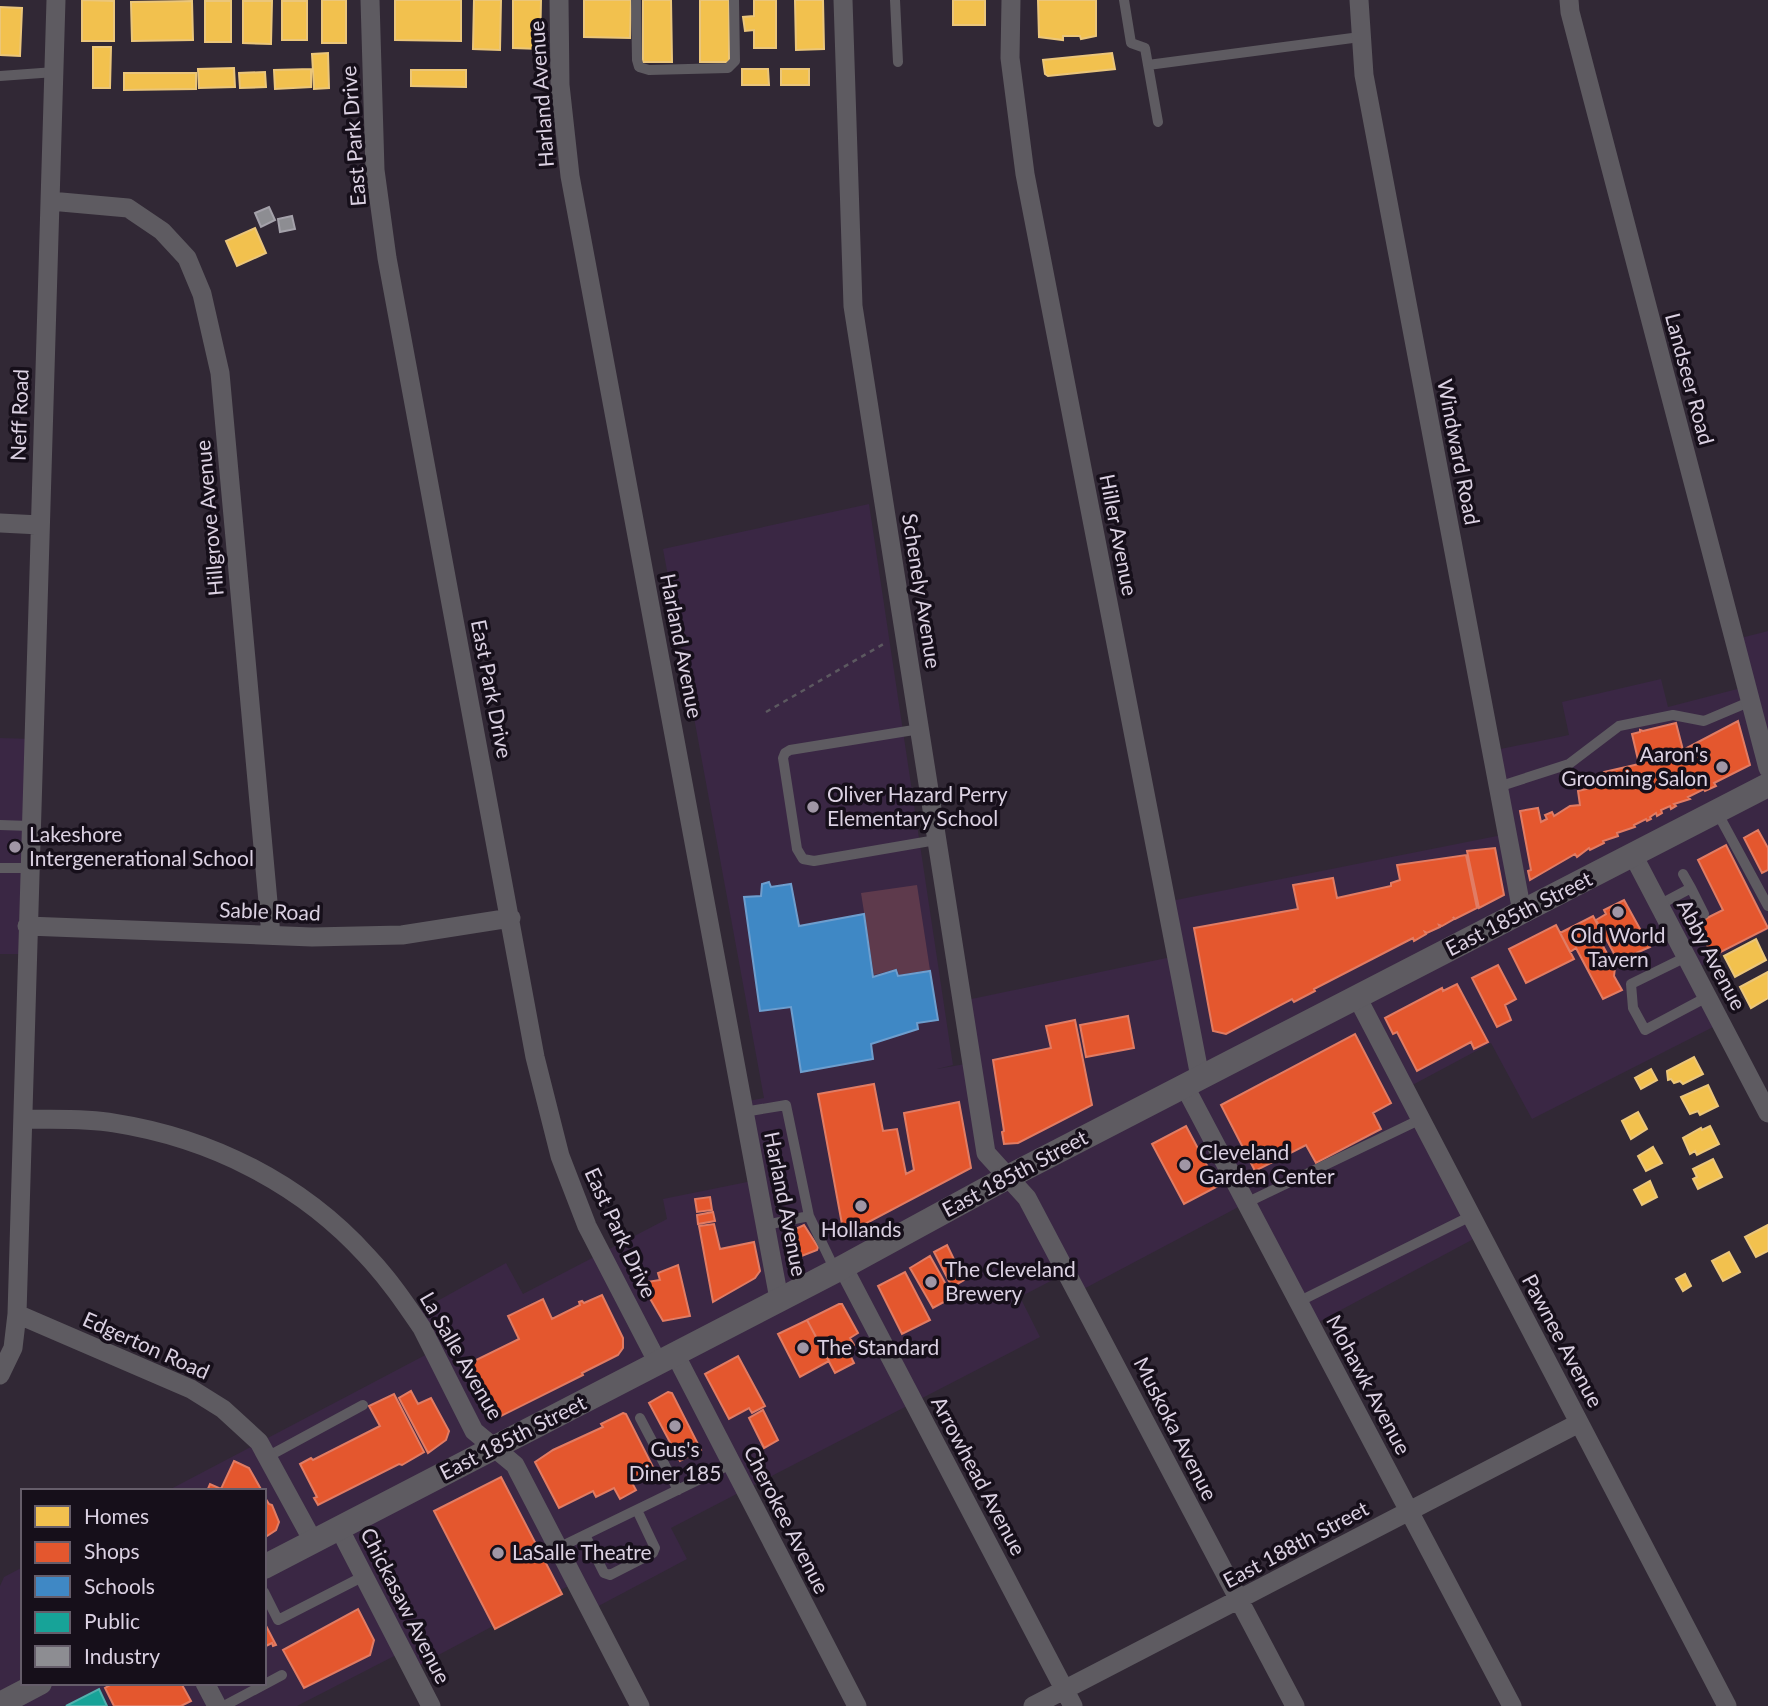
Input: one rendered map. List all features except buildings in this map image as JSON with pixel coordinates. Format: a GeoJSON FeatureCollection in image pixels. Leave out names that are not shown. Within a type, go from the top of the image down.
{"type":"FeatureCollection","features":[{"type":"Feature","properties":{"kind":"street","name":"Neff Road"},"geometry":{"type":"LineString","coordinates":[[0,1375],[13,1348],[17,1314],[56,0]]}},
{"type":"Feature","properties":{"kind":"street","name":"East Park Drive"},"geometry":{"type":"LineString","coordinates":[[370,0],[375,170],[387,258],[535,1057],[560,1156],[587,1226],[666,1359]]}},
{"type":"Feature","properties":{"kind":"street","name":"Harland Avenue"},"geometry":{"type":"LineString","coordinates":[[559,0],[560,85],[570,176],[779,1299]]}},
{"type":"Feature","properties":{"kind":"street","name":"Schenely Avenue"},"geometry":{"type":"LineString","coordinates":[[843,0],[853,306],[986,1153],[1008,1177]]}},
{"type":"Feature","properties":{"kind":"street","name":"Hiller Avenue"},"geometry":{"type":"LineString","coordinates":[[1011,0],[1010,58],[1025,174],[1192,1082]]}},
{"type":"Feature","properties":{"kind":"street","name":"Windward Road"},"geometry":{"type":"LineString","coordinates":[[1359,0],[1366,89],[1522,912]]}},
{"type":"Feature","properties":{"kind":"street","name":"Landseer Road"},"geometry":{"type":"LineString","coordinates":[[1569,0],[1768,768]]}},
{"type":"Feature","properties":{"kind":"street","name":"Hillgrove Avenue"},"geometry":{"type":"LineString","coordinates":[[50,201],[128,208],[162,231],[187,258],[202,294],[220,373],[271,935]]}},
{"type":"Feature","properties":{"kind":"street"},"geometry":{"type":"LineString","coordinates":[[0,523],[40,525]]}},
{"type":"Feature","properties":{"kind":"street","name":"East 185th Street"},"geometry":{"type":"LineString","coordinates":[[266,1566],[666,1359],[1008,1177],[1768,785]]}},
{"type":"Feature","properties":{"kind":"street","name":"Abby Avenue"},"geometry":{"type":"LineString","coordinates":[[1633,855],[1768,1113]]}},
{"type":"Feature","properties":{"kind":"street","name":"Sable Road"},"geometry":{"type":"LineString","coordinates":[[27,926],[271,935],[402,935],[511,918]]}},
{"type":"Feature","properties":{"kind":"street","name":"Pawnee Avenue"},"geometry":{"type":"LineString","coordinates":[[1357,997],[1727,1706]]}},
{"type":"Feature","properties":{"kind":"street","name":"Mohawk Avenue"},"geometry":{"type":"LineString","coordinates":[[1192,1082],[1246,1203],[1512,1706]]}},
{"type":"Feature","properties":{"kind":"street","name":"La Salle Avenue"},"geometry":{"type":"LineString","coordinates":[[23,1119],[111,1122],[162,1133],[211,1149],[284,1185],[330,1220],[367,1255],[422,1328],[474,1431],[515,1465],[640,1706]]}},
{"type":"Feature","properties":{"kind":"street","name":"Muskoka Avenue"},"geometry":{"type":"LineString","coordinates":[[1008,1177],[1027,1198],[1068,1272],[1295,1706]]}},
{"type":"Feature","properties":{"kind":"street","name":"Arrowhead Avenue"},"geometry":{"type":"LineString","coordinates":[[839,1268],[1068,1698]]}},
{"type":"Feature","properties":{"kind":"street","name":"Edgerton Road"},"geometry":{"type":"LineString","coordinates":[[17,1314],[191,1389],[223,1409],[259,1442],[313,1541]]}},
{"type":"Feature","properties":{"kind":"street","name":"Cherokee Avenue"},"geometry":{"type":"LineString","coordinates":[[666,1359],[731,1464],[857,1706]]}},
{"type":"Feature","properties":{"kind":"street","name":"East 188th Street"},"geometry":{"type":"LineString","coordinates":[[1034,1706],[1068,1698],[1239,1601],[1579,1423]]}},
{"type":"Feature","properties":{"kind":"street","name":"Chickasaw Avenue"},"geometry":{"type":"LineString","coordinates":[[339,1528],[431,1706]]}},
{"type":"Feature","properties":{"kind":"street"},"geometry":{"type":"LineString","coordinates":[[0,1704],[36,1685]]}},
{"type":"Feature","properties":{"kind":"street"},"geometry":{"type":"LineString","coordinates":[[206,1685],[217,1706]]}},
{"type":"Feature","properties":{"kind":"lane"},"geometry":{"type":"LineString","coordinates":[[636,0],[637,60],[639,67],[649,71],[728,68],[735,61],[734,0]]}},
{"type":"Feature","properties":{"kind":"lane"},"geometry":{"type":"LineString","coordinates":[[895,0],[898,62]]}},
{"type":"Feature","properties":{"kind":"lane"},"geometry":{"type":"LineString","coordinates":[[1124,0],[1131,43],[1145,48],[1158,122]]}},
{"type":"Feature","properties":{"kind":"lane"},"geometry":{"type":"LineString","coordinates":[[1148,65],[1360,37]]}},
{"type":"Feature","properties":{"kind":"lane"},"geometry":{"type":"LineString","coordinates":[[0,76],[55,72]]}},
{"type":"Feature","properties":{"kind":"lane"},"geometry":{"type":"LineString","coordinates":[[1498,787],[1569,764],[1619,726],[1673,715],[1704,721],[1749,702]]}},
{"type":"Feature","properties":{"kind":"lane"},"geometry":{"type":"LineString","coordinates":[[920,729],[790,750],[783,758],[797,849],[803,859],[814,861],[936,840]]}},
{"type":"Feature","properties":{"kind":"lane"},"geometry":{"type":"LineString","coordinates":[[1716,812],[1768,906]]}},
{"type":"Feature","properties":{"kind":"lane"},"geometry":{"type":"LineString","coordinates":[[0,825],[30,826]]}},
{"type":"Feature","properties":{"kind":"lane"},"geometry":{"type":"LineString","coordinates":[[0,868],[29,868]]}},
{"type":"Feature","properties":{"kind":"lane"},"geometry":{"type":"LineString","coordinates":[[1683,874],[1704,914]]}},
{"type":"Feature","properties":{"kind":"lane"},"geometry":{"type":"LineString","coordinates":[[1659,905],[1691,888]]}},
{"type":"Feature","properties":{"kind":"lane"},"geometry":{"type":"LineString","coordinates":[[1686,957],[1631,984],[1633,1008],[1645,1030],[1707,997]]}},
{"type":"Feature","properties":{"kind":"lane"},"geometry":{"type":"LineString","coordinates":[[744,1112],[786,1105],[809,1216],[839,1268]]}},
{"type":"Feature","properties":{"kind":"lane"},"geometry":{"type":"LineString","coordinates":[[1246,1203],[1421,1119]]}},
{"type":"Feature","properties":{"kind":"lane"},"geometry":{"type":"LineString","coordinates":[[766,1225],[809,1216]]}},
{"type":"Feature","properties":{"kind":"lane"},"geometry":{"type":"LineString","coordinates":[[1298,1301],[1471,1216]]}},
{"type":"Feature","properties":{"kind":"lane"},"geometry":{"type":"LineString","coordinates":[[267,1457],[363,1405]]}},
{"type":"Feature","properties":{"kind":"lane"},"geometry":{"type":"LineString","coordinates":[[640,1418],[678,1490]]}},
{"type":"Feature","properties":{"kind":"lane"},"geometry":{"type":"LineString","coordinates":[[558,1548],[731,1464]]}},
{"type":"Feature","properties":{"kind":"lane"},"geometry":{"type":"LineString","coordinates":[[585,1535],[604,1573],[610,1575],[653,1553],[655,1548],[637,1510]]}},
{"type":"Feature","properties":{"kind":"lane"},"geometry":{"type":"LineString","coordinates":[[266,1596],[278,1620],[364,1576]]}},
{"type":"Feature","properties":{"kind":"lane"},"geometry":{"type":"LineString","coordinates":[[266,1684],[282,1675]]}},
{"type":"Feature","properties":{"kind":"lane"},"geometry":{"type":"LineString","coordinates":[[224,1706],[263,1685]]}},
{"type":"Feature","properties":{"kind":"path"},"geometry":{"type":"LineString","coordinates":[[766,712],[890,640]]}},
{"type":"Feature","properties":{"kind":"shaded area"},"geometry":{"type":"Polygon","coordinates":[[[869,504],[953,1065],[937,1069],[971,1063],[962,1001],[1176,956],[1166,902],[1507,834],[1491,751],[1569,735],[1562,702],[1661,679],[1668,707],[1745,687],[1733,640],[1768,631],[1768,930],[1693,970],[1721,1023],[1532,1119],[1491,1043],[1405,1089],[1481,1235],[1311,1326],[1246,1203],[1078,1292],[1068,1272],[1020,1297],[1040,1337],[671,1528],[687,1559],[591,1610],[576,1582],[412,1669],[402,1652],[297,1706],[0,1706],[0,1586],[4,1577],[21,1568],[21,1685],[266,1685],[266,1489],[171,1489],[433,1351],[412,1315],[506,1263],[523,1294],[667,1219],[663,1199],[757,1180],[743,1102],[764,1098],[663,549],[869,504]]]}},
{"type":"Feature","properties":{"kind":"shaded area","name":"Lakeshore Intergenerational School"},"geometry":{"type":"Polygon","coordinates":[[[0,738],[33,739],[26,954],[0,954],[0,738]]]}},
{"type":"Feature","properties":{"kind":"shaded area"},"geometry":{"type":"Polygon","coordinates":[[[917,885],[930,970],[899,975],[897,969],[874,975],[861,893],[917,885]]]}},
{"type":"Feature","properties":{"kind":"place","name":"Aaron's Grooming Salon"},"geometry":{"type":"Point","coordinates":[1722,767]}},
{"type":"Feature","properties":{"kind":"place","name":"Oliver Hazard Perry Elementary School"},"geometry":{"type":"Point","coordinates":[813,807]}},
{"type":"Feature","properties":{"kind":"place","name":"Lakeshore Intergenerational School"},"geometry":{"type":"Point","coordinates":[15,847]}},
{"type":"Feature","properties":{"kind":"place","name":"Old World Tavern"},"geometry":{"type":"Point","coordinates":[1618,912]}},
{"type":"Feature","properties":{"kind":"place","name":"Cleveland Garden Center"},"geometry":{"type":"Point","coordinates":[1185,1165]}},
{"type":"Feature","properties":{"kind":"place","name":"Hollands"},"geometry":{"type":"Point","coordinates":[861,1206]}},
{"type":"Feature","properties":{"kind":"place","name":"The Cleveland Brewery"},"geometry":{"type":"Point","coordinates":[931,1282]}},
{"type":"Feature","properties":{"kind":"place","name":"The Standard"},"geometry":{"type":"Point","coordinates":[803,1348]}},
{"type":"Feature","properties":{"kind":"place","name":"Gus's Diner 185"},"geometry":{"type":"Point","coordinates":[675,1426]}},
{"type":"Feature","properties":{"kind":"place","name":"LaSalle Theatre"},"geometry":{"type":"Point","coordinates":[498,1553]}}]}
